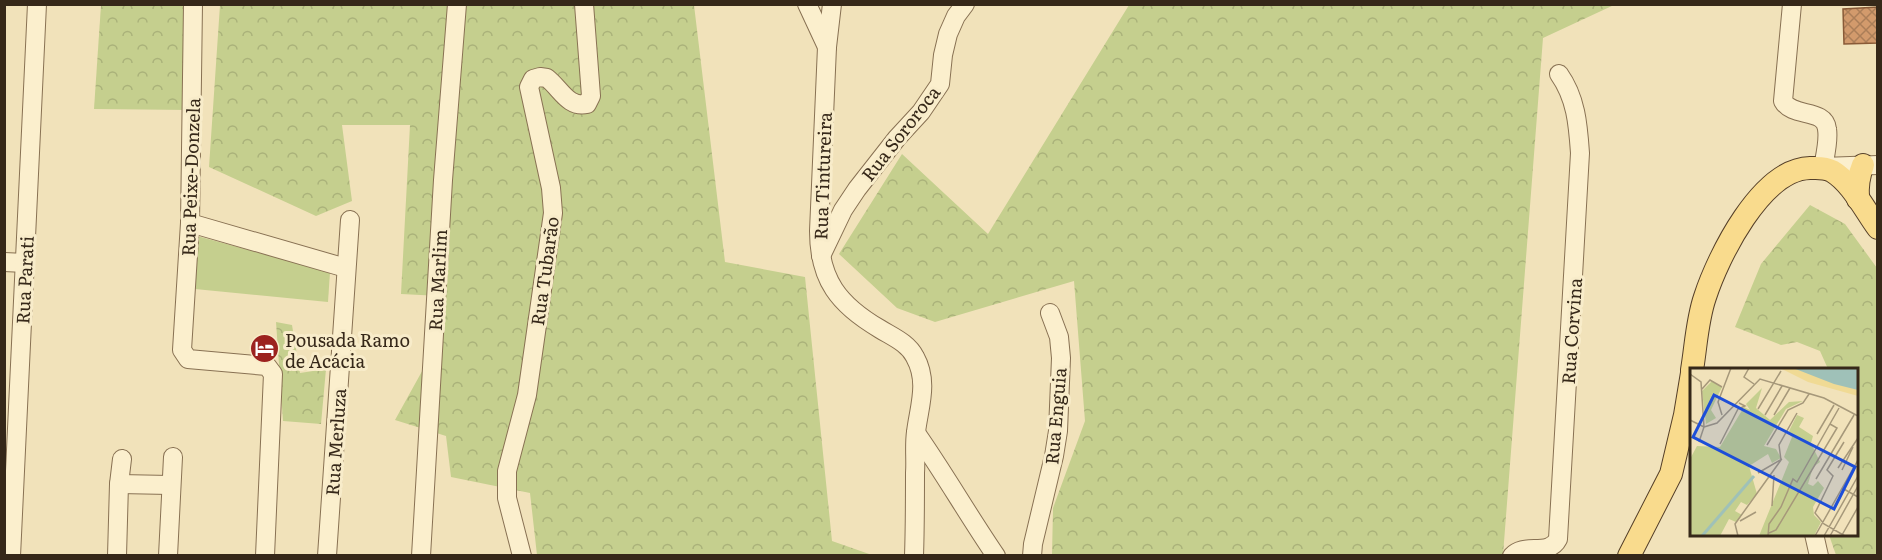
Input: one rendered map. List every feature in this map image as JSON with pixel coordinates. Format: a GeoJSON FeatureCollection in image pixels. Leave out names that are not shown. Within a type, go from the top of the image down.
{"type":"FeatureCollection","features":[{"type":"Feature","properties":{"kind":"main road"},"geometry":{"type":"LineString","coordinates":[[1858,199],[1858,176],[1870,165]]}},
{"type":"Feature","properties":{"kind":"main road"},"geometry":{"type":"LineString","coordinates":[[1819,173],[1875,224]]}},
{"type":"Feature","properties":{"kind":"main road"},"geometry":{"type":"LineString","coordinates":[[1693,368],[1704,300],[1719,262],[1732,238],[1787,184],[1819,173],[1838,176],[1875,224]]}},
{"type":"Feature","properties":{"kind":"main road"},"geometry":{"type":"LineString","coordinates":[[1629,555],[1671,474],[1690,387]]}},
{"type":"Feature","properties":{"kind":"street","name":"Rua Parati"},"geometry":{"type":"LineString","coordinates":[[11,555],[37,4]]}},
{"type":"Feature","properties":{"kind":"street","name":"Rua Peixe-Donzela"},"geometry":{"type":"LineString","coordinates":[[193,4],[190,223],[182,350],[188,359],[267,366],[273,374],[265,555]]}},
{"type":"Feature","properties":{"kind":"street","name":"Rua Marlim"},"geometry":{"type":"LineString","coordinates":[[421,555],[443,180],[457,4]]}},
{"type":"Feature","properties":{"kind":"street","name":"Rua Tubarão"},"geometry":{"type":"LineString","coordinates":[[522,555],[507,498],[507,471],[527,396],[553,213],[551,188],[529,87],[533,79],[547,78],[569,101],[578,106],[587,104],[591,96],[584,4]]}},
{"type":"Feature","properties":{"kind":"street"},"geometry":{"type":"LineString","coordinates":[[807,4],[827,47]]}},
{"type":"Feature","properties":{"kind":"street","name":"Rua Tintureira"},"geometry":{"type":"LineString","coordinates":[[832,4],[827,47],[819,231],[820,258],[835,292],[850,309],[867,322],[904,343],[916,357],[922,379],[923,399],[916,433],[914,555]]}},
{"type":"Feature","properties":{"kind":"street","name":"Rua Sororoca"},"geometry":{"type":"LineString","coordinates":[[820,258],[843,210],[856,189],[921,112],[940,84],[942,55],[948,34],[956,16],[965,4]]}},
{"type":"Feature","properties":{"kind":"street"},"geometry":{"type":"LineString","coordinates":[[1792,4],[1783,101],[1786,108],[1819,117],[1824,121],[1827,129],[1819,173],[1870,165]]}},
{"type":"Feature","properties":{"kind":"street","name":"Rua Corvina"},"geometry":{"type":"LineString","coordinates":[[1512,555],[1521,549],[1548,548],[1555,545],[1558,539],[1580,153],[1578,120],[1572,97],[1559,74]]}},
{"type":"Feature","properties":{"kind":"street","name":"Rua Merluza"},"geometry":{"type":"LineString","coordinates":[[327,555],[350,220]]}},
{"type":"Feature","properties":{"kind":"street"},"geometry":{"type":"LineString","coordinates":[[190,223],[346,268]]}},
{"type":"Feature","properties":{"kind":"street"},"geometry":{"type":"LineString","coordinates":[[4,262],[25,263]]}},
{"type":"Feature","properties":{"kind":"street","name":"Rua Enguia"},"geometry":{"type":"LineString","coordinates":[[1032,555],[1058,431],[1061,358],[1059,338],[1050,313]]}},
{"type":"Feature","properties":{"kind":"street"},"geometry":{"type":"LineString","coordinates":[[916,433],[996,555]]}},
{"type":"Feature","properties":{"kind":"street"},"geometry":{"type":"LineString","coordinates":[[168,555],[173,457]]}},
{"type":"Feature","properties":{"kind":"street"},"geometry":{"type":"LineString","coordinates":[[117,555],[122,459]]}},
{"type":"Feature","properties":{"kind":"street"},"geometry":{"type":"LineString","coordinates":[[119,484],[170,485]]}},
{"type":"Feature","properties":{"kind":"street"},"geometry":{"type":"LineString","coordinates":[[1814,536],[1818,555]]}},
{"type":"Feature","properties":{"kind":"green space"},"geometry":{"type":"Polygon","coordinates":[[[101,5],[191,5],[189,110],[94,109],[101,5]]]}},
{"type":"Feature","properties":{"kind":"green space"},"geometry":{"type":"Polygon","coordinates":[[[220,5],[694,5],[725,262],[805,277],[832,541],[872,555],[537,555],[530,493],[451,477],[446,436],[395,420],[441,337],[440,296],[401,294],[410,125],[342,125],[352,201],[316,216],[209,167],[220,5]]]}},
{"type":"Feature","properties":{"kind":"green space"},"geometry":{"type":"Polygon","coordinates":[[[1129,5],[1614,5],[1543,38],[1503,555],[1052,555],[1053,508],[1085,421],[1074,281],[935,322],[897,308],[839,254],[902,154],[988,234],[1129,5]]]}},
{"type":"Feature","properties":{"kind":"green space"},"geometry":{"type":"Polygon","coordinates":[[[1810,205],[1845,224],[1877,268],[1877,555],[1836,555],[1829,536],[1858,536],[1858,368],[1828,368],[1820,351],[1797,342],[1781,345],[1735,327],[1761,264],[1810,205]]]}},
{"type":"Feature","properties":{"kind":"green space"},"geometry":{"type":"Polygon","coordinates":[[[197,236],[330,272],[328,302],[195,289],[197,236]]]}},
{"type":"Feature","properties":{"kind":"green space"},"geometry":{"type":"Polygon","coordinates":[[[276,322],[292,325],[300,373],[326,369],[321,424],[283,421],[276,322]]]}},
{"type":"Feature","properties":{"kind":"building"},"geometry":{"type":"Polygon","coordinates":[[[1878,7],[1878,43],[1844,44],[1843,9],[1878,7]]]}},
{"type":"Feature","properties":{"kind":"place","name":"Pousada Ramo de Acácia"},"geometry":{"type":"Point","coordinates":[264,349]}}]}
